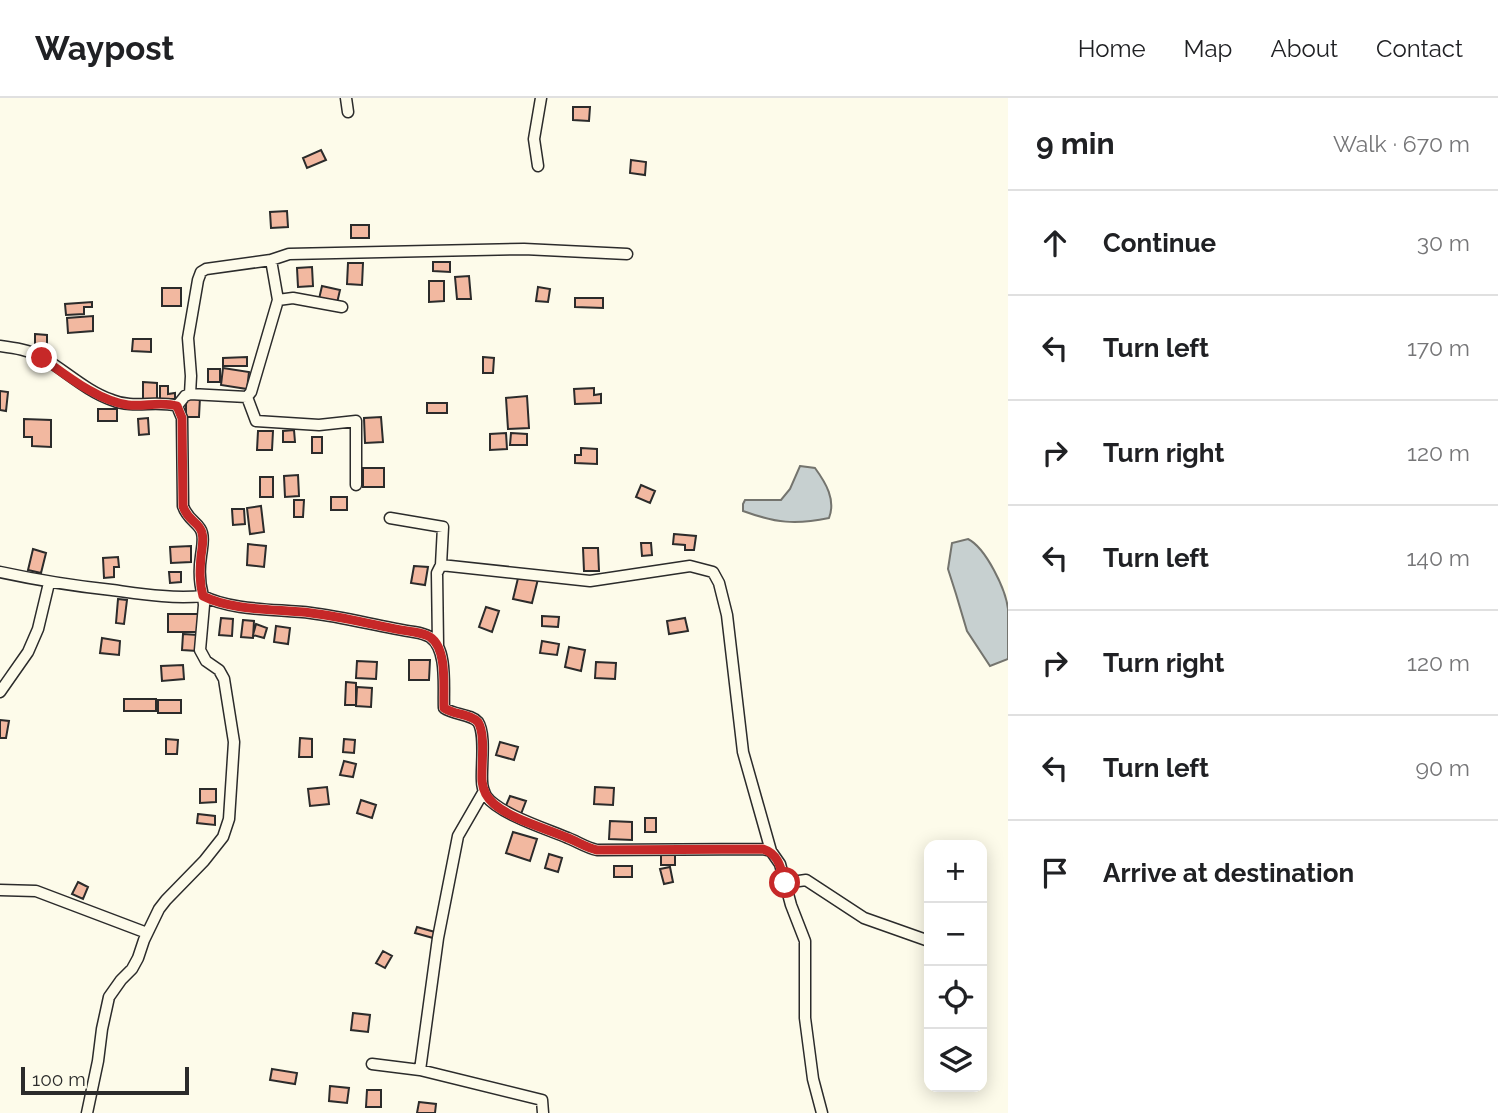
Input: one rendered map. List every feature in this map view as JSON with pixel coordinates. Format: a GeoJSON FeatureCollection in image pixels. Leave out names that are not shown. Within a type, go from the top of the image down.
{"type":"FeatureCollection","features":[{"type":"Feature","properties":{"kind":"street"},"geometry":{"type":"LineString","coordinates":[[346,98],[348,112]]}},
{"type":"Feature","properties":{"kind":"street"},"geometry":{"type":"LineString","coordinates":[[538,166],[534,139],[541,98]]}},
{"type":"Feature","properties":{"kind":"street"},"geometry":{"type":"LineString","coordinates":[[190,394],[188,338],[198,279],[206,269],[271,260],[289,254],[497,250],[628,254]]}},
{"type":"Feature","properties":{"kind":"street"},"geometry":{"type":"LineString","coordinates":[[247,397],[251,392],[278,299],[271,260]]}},
{"type":"Feature","properties":{"kind":"street"},"geometry":{"type":"LineString","coordinates":[[278,299],[293,298],[342,307]]}},
{"type":"Feature","properties":{"kind":"street"},"geometry":{"type":"LineString","coordinates":[[0,346],[23,349],[42,358],[86,388],[112,400],[128,405],[170,404],[177,406],[180,411],[183,506],[185,513],[200,527],[203,535],[200,586],[204,605],[200,650],[206,661],[219,670],[224,679],[234,742],[229,819],[223,837],[159,909],[132,969],[110,997],[87,1113]]}},
{"type":"Feature","properties":{"kind":"street"},"geometry":{"type":"LineString","coordinates":[[177,406],[190,394],[247,397]]}},
{"type":"Feature","properties":{"kind":"street"},"geometry":{"type":"LineString","coordinates":[[247,397],[256,421],[319,425],[356,421],[356,485]]}},
{"type":"Feature","properties":{"kind":"street"},"geometry":{"type":"LineString","coordinates":[[390,518],[443,527],[441,565],[437,573],[438,645],[442,658],[444,708],[452,713],[470,716],[480,726],[482,785],[486,796],[495,805],[597,850],[763,849],[771,852]]}},
{"type":"Feature","properties":{"kind":"street"},"geometry":{"type":"LineString","coordinates":[[441,565],[590,581],[690,566],[713,572],[719,583],[727,615],[743,752],[771,852],[780,864],[791,905],[805,941],[805,1018],[813,1079],[822,1113]]}},
{"type":"Feature","properties":{"kind":"street"},"geometry":{"type":"LineString","coordinates":[[0,572],[49,583],[150,595],[203,596],[252,608],[313,613],[426,635],[438,645]]}},
{"type":"Feature","properties":{"kind":"street"},"geometry":{"type":"LineString","coordinates":[[0,692],[28,652],[38,629],[49,583]]}},
{"type":"Feature","properties":{"kind":"street"},"geometry":{"type":"LineString","coordinates":[[420,1070],[438,939],[458,836],[484,791]]}},
{"type":"Feature","properties":{"kind":"street"},"geometry":{"type":"LineString","coordinates":[[785,883],[806,880],[864,918],[924,939]]}},
{"type":"Feature","properties":{"kind":"street"},"geometry":{"type":"LineString","coordinates":[[0,890],[36,891],[147,933]]}},
{"type":"Feature","properties":{"kind":"street"},"geometry":{"type":"LineString","coordinates":[[372,1064],[420,1070],[542,1100],[543,1113]]}},
{"type":"Feature","properties":{"kind":"shaded area"},"geometry":{"type":"Polygon","coordinates":[[[800,466],[815,468],[823,480],[831,498],[829,518],[786,522],[743,511],[745,500],[781,500],[790,489],[800,466]]]}},
{"type":"Feature","properties":{"kind":"shaded area"},"geometry":{"type":"Polygon","coordinates":[[[968,539],[982,551],[994,570],[1008,609],[1008,659],[990,666],[967,631],[948,569],[952,543],[968,539]]]}},
{"type":"Feature","properties":{"kind":"building"},"geometry":{"type":"Polygon","coordinates":[[[573,107],[590,107],[589,121],[573,120],[573,107]]]}},
{"type":"Feature","properties":{"kind":"building"},"geometry":{"type":"Polygon","coordinates":[[[321,150],[326,160],[307,168],[303,158],[321,150]]]}},
{"type":"Feature","properties":{"kind":"building"},"geometry":{"type":"Polygon","coordinates":[[[631,160],[646,162],[645,175],[630,173],[631,160]]]}},
{"type":"Feature","properties":{"kind":"building"},"geometry":{"type":"Polygon","coordinates":[[[287,211],[288,227],[271,228],[270,212],[287,211]]]}},
{"type":"Feature","properties":{"kind":"building"},"geometry":{"type":"Polygon","coordinates":[[[351,225],[369,225],[369,238],[351,238],[351,225]]]}},
{"type":"Feature","properties":{"kind":"building"},"geometry":{"type":"Polygon","coordinates":[[[433,262],[450,262],[450,272],[433,271],[433,262]]]}},
{"type":"Feature","properties":{"kind":"building"},"geometry":{"type":"Polygon","coordinates":[[[348,263],[363,263],[362,285],[347,284],[348,263]]]}},
{"type":"Feature","properties":{"kind":"building"},"geometry":{"type":"Polygon","coordinates":[[[312,267],[313,286],[298,287],[297,268],[312,267]]]}},
{"type":"Feature","properties":{"kind":"building"},"geometry":{"type":"Polygon","coordinates":[[[469,276],[471,299],[457,299],[455,277],[469,276]]]}},
{"type":"Feature","properties":{"kind":"building"},"geometry":{"type":"Polygon","coordinates":[[[429,281],[444,281],[444,301],[429,302],[429,281]]]}},
{"type":"Feature","properties":{"kind":"building"},"geometry":{"type":"Polygon","coordinates":[[[322,286],[340,290],[337,303],[319,299],[322,286]]]}},
{"type":"Feature","properties":{"kind":"building"},"geometry":{"type":"Polygon","coordinates":[[[538,287],[550,289],[548,302],[536,301],[538,287]]]}},
{"type":"Feature","properties":{"kind":"building"},"geometry":{"type":"Polygon","coordinates":[[[162,288],[181,288],[181,306],[162,306],[162,288]]]}},
{"type":"Feature","properties":{"kind":"building"},"geometry":{"type":"Polygon","coordinates":[[[575,298],[603,298],[603,308],[575,307],[575,298]]]}},
{"type":"Feature","properties":{"kind":"building"},"geometry":{"type":"Polygon","coordinates":[[[92,302],[92,307],[84,307],[84,314],[66,315],[65,304],[92,302]]]}},
{"type":"Feature","properties":{"kind":"building"},"geometry":{"type":"Polygon","coordinates":[[[93,316],[93,331],[68,333],[67,318],[93,316]]]}},
{"type":"Feature","properties":{"kind":"building"},"geometry":{"type":"Polygon","coordinates":[[[35,334],[47,335],[47,351],[35,351],[35,334]]]}},
{"type":"Feature","properties":{"kind":"building"},"geometry":{"type":"Polygon","coordinates":[[[133,339],[151,339],[151,352],[132,351],[133,339]]]}},
{"type":"Feature","properties":{"kind":"building"},"geometry":{"type":"Polygon","coordinates":[[[247,357],[247,366],[223,366],[223,358],[247,357]]]}},
{"type":"Feature","properties":{"kind":"building"},"geometry":{"type":"Polygon","coordinates":[[[483,357],[494,358],[493,373],[483,373],[483,357]]]}},
{"type":"Feature","properties":{"kind":"building"},"geometry":{"type":"Polygon","coordinates":[[[223,368],[249,372],[247,389],[221,385],[223,368]]]}},
{"type":"Feature","properties":{"kind":"building"},"geometry":{"type":"Polygon","coordinates":[[[208,369],[220,369],[220,382],[208,382],[208,369]]]}},
{"type":"Feature","properties":{"kind":"building"},"geometry":{"type":"Polygon","coordinates":[[[143,382],[157,383],[157,399],[143,399],[143,382]]]}},
{"type":"Feature","properties":{"kind":"building"},"geometry":{"type":"Polygon","coordinates":[[[160,386],[168,386],[168,394],[175,393],[175,399],[160,399],[160,386]]]}},
{"type":"Feature","properties":{"kind":"building"},"geometry":{"type":"Polygon","coordinates":[[[594,388],[594,395],[601,394],[601,403],[575,404],[574,389],[594,388]]]}},
{"type":"Feature","properties":{"kind":"building"},"geometry":{"type":"Polygon","coordinates":[[[0,391],[8,392],[6,411],[0,410],[0,391]]]}},
{"type":"Feature","properties":{"kind":"building"},"geometry":{"type":"Polygon","coordinates":[[[527,396],[529,428],[508,429],[506,398],[527,396]]]}},
{"type":"Feature","properties":{"kind":"building"},"geometry":{"type":"Polygon","coordinates":[[[186,397],[200,397],[199,417],[186,417],[186,397]]]}},
{"type":"Feature","properties":{"kind":"building"},"geometry":{"type":"Polygon","coordinates":[[[427,403],[447,403],[447,413],[427,413],[427,403]]]}},
{"type":"Feature","properties":{"kind":"building"},"geometry":{"type":"Polygon","coordinates":[[[98,409],[117,409],[117,421],[98,421],[98,409]]]}},
{"type":"Feature","properties":{"kind":"building"},"geometry":{"type":"Polygon","coordinates":[[[381,417],[383,442],[365,443],[364,418],[381,417]]]}},
{"type":"Feature","properties":{"kind":"building"},"geometry":{"type":"Polygon","coordinates":[[[148,418],[149,434],[139,435],[138,419],[148,418]]]}},
{"type":"Feature","properties":{"kind":"building"},"geometry":{"type":"Polygon","coordinates":[[[24,419],[51,420],[51,447],[32,446],[32,437],[24,437],[24,419]]]}},
{"type":"Feature","properties":{"kind":"building"},"geometry":{"type":"Polygon","coordinates":[[[294,430],[295,442],[283,442],[283,431],[294,430]]]}},
{"type":"Feature","properties":{"kind":"building"},"geometry":{"type":"Polygon","coordinates":[[[258,431],[273,431],[272,450],[257,450],[258,431]]]}},
{"type":"Feature","properties":{"kind":"building"},"geometry":{"type":"Polygon","coordinates":[[[506,433],[507,449],[490,450],[490,434],[506,433]]]}},
{"type":"Feature","properties":{"kind":"building"},"geometry":{"type":"Polygon","coordinates":[[[511,433],[527,434],[527,445],[510,445],[511,433]]]}},
{"type":"Feature","properties":{"kind":"building"},"geometry":{"type":"Polygon","coordinates":[[[312,437],[322,437],[322,453],[312,453],[312,437]]]}},
{"type":"Feature","properties":{"kind":"building"},"geometry":{"type":"Polygon","coordinates":[[[581,448],[597,449],[597,464],[575,463],[575,455],[581,455],[581,448]]]}},
{"type":"Feature","properties":{"kind":"building"},"geometry":{"type":"Polygon","coordinates":[[[363,468],[384,468],[384,487],[363,487],[363,468]]]}},
{"type":"Feature","properties":{"kind":"building"},"geometry":{"type":"Polygon","coordinates":[[[298,475],[299,496],[285,497],[284,476],[298,475]]]}},
{"type":"Feature","properties":{"kind":"building"},"geometry":{"type":"Polygon","coordinates":[[[260,477],[273,477],[273,497],[260,497],[260,477]]]}},
{"type":"Feature","properties":{"kind":"building"},"geometry":{"type":"Polygon","coordinates":[[[641,485],[655,491],[650,503],[636,497],[641,485]]]}},
{"type":"Feature","properties":{"kind":"building"},"geometry":{"type":"Polygon","coordinates":[[[331,497],[347,497],[347,510],[331,510],[331,497]]]}},
{"type":"Feature","properties":{"kind":"building"},"geometry":{"type":"Polygon","coordinates":[[[294,500],[304,500],[303,517],[294,517],[294,500]]]}},
{"type":"Feature","properties":{"kind":"building"},"geometry":{"type":"Polygon","coordinates":[[[261,506],[264,532],[250,534],[247,508],[261,506]]]}},
{"type":"Feature","properties":{"kind":"building"},"geometry":{"type":"Polygon","coordinates":[[[232,509],[244,509],[245,524],[233,525],[232,509]]]}},
{"type":"Feature","properties":{"kind":"building"},"geometry":{"type":"Polygon","coordinates":[[[674,534],[696,536],[694,550],[685,550],[685,545],[673,544],[674,534]]]}},
{"type":"Feature","properties":{"kind":"building"},"geometry":{"type":"Polygon","coordinates":[[[641,543],[651,543],[652,555],[642,556],[641,543]]]}},
{"type":"Feature","properties":{"kind":"building"},"geometry":{"type":"Polygon","coordinates":[[[248,544],[266,546],[264,567],[247,565],[248,544]]]}},
{"type":"Feature","properties":{"kind":"building"},"geometry":{"type":"Polygon","coordinates":[[[191,546],[191,562],[171,563],[170,547],[191,546]]]}},
{"type":"Feature","properties":{"kind":"building"},"geometry":{"type":"Polygon","coordinates":[[[583,548],[598,548],[599,571],[584,571],[583,548]]]}},
{"type":"Feature","properties":{"kind":"building"},"geometry":{"type":"Polygon","coordinates":[[[33,549],[46,553],[41,573],[28,570],[33,549]]]}},
{"type":"Feature","properties":{"kind":"building"},"geometry":{"type":"Polygon","coordinates":[[[118,557],[119,567],[114,567],[114,577],[104,578],[103,558],[118,557]]]}},
{"type":"Feature","properties":{"kind":"building"},"geometry":{"type":"Polygon","coordinates":[[[414,566],[428,567],[425,585],[411,583],[414,566]]]}},
{"type":"Feature","properties":{"kind":"building"},"geometry":{"type":"Polygon","coordinates":[[[169,572],[181,572],[181,582],[170,583],[169,572]]]}},
{"type":"Feature","properties":{"kind":"building"},"geometry":{"type":"Polygon","coordinates":[[[519,574],[538,579],[532,603],[513,599],[519,574]]]}},
{"type":"Feature","properties":{"kind":"building"},"geometry":{"type":"Polygon","coordinates":[[[118,599],[127,600],[124,624],[116,623],[118,599]]]}},
{"type":"Feature","properties":{"kind":"building"},"geometry":{"type":"Polygon","coordinates":[[[486,607],[499,611],[492,632],[479,627],[486,607]]]}},
{"type":"Feature","properties":{"kind":"building"},"geometry":{"type":"Polygon","coordinates":[[[168,614],[199,614],[199,632],[168,632],[168,614]]]}},
{"type":"Feature","properties":{"kind":"building"},"geometry":{"type":"Polygon","coordinates":[[[542,616],[559,617],[558,627],[542,626],[542,616]]]}},
{"type":"Feature","properties":{"kind":"building"},"geometry":{"type":"Polygon","coordinates":[[[221,618],[233,619],[232,636],[219,635],[221,618]]]}},
{"type":"Feature","properties":{"kind":"building"},"geometry":{"type":"Polygon","coordinates":[[[685,618],[688,631],[669,634],[667,621],[685,618]]]}},
{"type":"Feature","properties":{"kind":"building"},"geometry":{"type":"Polygon","coordinates":[[[243,620],[254,621],[253,638],[241,637],[243,620]]]}},
{"type":"Feature","properties":{"kind":"building"},"geometry":{"type":"Polygon","coordinates":[[[256,624],[267,628],[264,638],[253,635],[256,624]]]}},
{"type":"Feature","properties":{"kind":"building"},"geometry":{"type":"Polygon","coordinates":[[[276,626],[290,628],[288,644],[274,642],[276,626]]]}},
{"type":"Feature","properties":{"kind":"building"},"geometry":{"type":"Polygon","coordinates":[[[183,634],[198,635],[197,651],[182,650],[183,634]]]}},
{"type":"Feature","properties":{"kind":"building"},"geometry":{"type":"Polygon","coordinates":[[[102,638],[120,641],[119,655],[100,653],[102,638]]]}},
{"type":"Feature","properties":{"kind":"building"},"geometry":{"type":"Polygon","coordinates":[[[542,641],[559,644],[557,655],[540,653],[542,641]]]}},
{"type":"Feature","properties":{"kind":"building"},"geometry":{"type":"Polygon","coordinates":[[[569,647],[585,650],[581,671],[565,667],[569,647]]]}},
{"type":"Feature","properties":{"kind":"building"},"geometry":{"type":"Polygon","coordinates":[[[409,660],[430,660],[429,680],[409,680],[409,660]]]}},
{"type":"Feature","properties":{"kind":"building"},"geometry":{"type":"Polygon","coordinates":[[[357,661],[377,662],[376,679],[356,678],[357,661]]]}},
{"type":"Feature","properties":{"kind":"building"},"geometry":{"type":"Polygon","coordinates":[[[596,662],[616,663],[615,679],[595,678],[596,662]]]}},
{"type":"Feature","properties":{"kind":"building"},"geometry":{"type":"Polygon","coordinates":[[[183,665],[184,679],[162,681],[161,666],[183,665]]]}},
{"type":"Feature","properties":{"kind":"building"},"geometry":{"type":"Polygon","coordinates":[[[346,682],[356,683],[356,705],[345,705],[346,682]]]}},
{"type":"Feature","properties":{"kind":"building"},"geometry":{"type":"Polygon","coordinates":[[[357,687],[372,688],[371,707],[356,706],[357,687]]]}},
{"type":"Feature","properties":{"kind":"building"},"geometry":{"type":"Polygon","coordinates":[[[124,699],[156,699],[156,711],[124,711],[124,699]]]}},
{"type":"Feature","properties":{"kind":"building"},"geometry":{"type":"Polygon","coordinates":[[[158,700],[181,700],[181,713],[158,713],[158,700]]]}},
{"type":"Feature","properties":{"kind":"building"},"geometry":{"type":"Polygon","coordinates":[[[0,720],[9,721],[6,738],[0,738],[0,720]]]}},
{"type":"Feature","properties":{"kind":"building"},"geometry":{"type":"Polygon","coordinates":[[[300,738],[312,739],[312,757],[299,757],[300,738]]]}},
{"type":"Feature","properties":{"kind":"building"},"geometry":{"type":"Polygon","coordinates":[[[166,739],[178,740],[177,754],[166,754],[166,739]]]}},
{"type":"Feature","properties":{"kind":"building"},"geometry":{"type":"Polygon","coordinates":[[[344,739],[355,740],[354,753],[343,752],[344,739]]]}},
{"type":"Feature","properties":{"kind":"building"},"geometry":{"type":"Polygon","coordinates":[[[500,742],[518,747],[514,760],[496,755],[500,742]]]}},
{"type":"Feature","properties":{"kind":"building"},"geometry":{"type":"Polygon","coordinates":[[[344,761],[356,764],[353,777],[340,775],[344,761]]]}},
{"type":"Feature","properties":{"kind":"building"},"geometry":{"type":"Polygon","coordinates":[[[327,787],[329,804],[310,806],[308,789],[327,787]]]}},
{"type":"Feature","properties":{"kind":"building"},"geometry":{"type":"Polygon","coordinates":[[[595,787],[614,788],[613,805],[594,804],[595,787]]]}},
{"type":"Feature","properties":{"kind":"building"},"geometry":{"type":"Polygon","coordinates":[[[200,789],[216,789],[216,802],[200,803],[200,789]]]}},
{"type":"Feature","properties":{"kind":"building"},"geometry":{"type":"Polygon","coordinates":[[[510,796],[526,801],[521,814],[505,808],[510,796]]]}},
{"type":"Feature","properties":{"kind":"building"},"geometry":{"type":"Polygon","coordinates":[[[361,800],[376,805],[372,818],[357,813],[361,800]]]}},
{"type":"Feature","properties":{"kind":"building"},"geometry":{"type":"Polygon","coordinates":[[[198,814],[215,816],[215,825],[197,823],[198,814]]]}},
{"type":"Feature","properties":{"kind":"building"},"geometry":{"type":"Polygon","coordinates":[[[645,818],[656,818],[656,832],[645,832],[645,818]]]}},
{"type":"Feature","properties":{"kind":"building"},"geometry":{"type":"Polygon","coordinates":[[[610,821],[632,822],[632,840],[609,839],[610,821]]]}},
{"type":"Feature","properties":{"kind":"building"},"geometry":{"type":"Polygon","coordinates":[[[513,832],[537,839],[530,861],[506,853],[513,832]]]}},
{"type":"Feature","properties":{"kind":"building"},"geometry":{"type":"Polygon","coordinates":[[[661,853],[675,853],[675,865],[661,865],[661,853]]]}},
{"type":"Feature","properties":{"kind":"building"},"geometry":{"type":"Polygon","coordinates":[[[549,854],[562,858],[558,872],[545,868],[549,854]]]}},
{"type":"Feature","properties":{"kind":"building"},"geometry":{"type":"Polygon","coordinates":[[[614,866],[632,866],[632,877],[614,877],[614,866]]]}},
{"type":"Feature","properties":{"kind":"building"},"geometry":{"type":"Polygon","coordinates":[[[670,867],[673,882],[664,884],[660,869],[670,867]]]}},
{"type":"Feature","properties":{"kind":"building"},"geometry":{"type":"Polygon","coordinates":[[[78,882],[88,887],[83,899],[72,894],[78,882]]]}},
{"type":"Feature","properties":{"kind":"building"},"geometry":{"type":"Polygon","coordinates":[[[417,927],[435,932],[433,938],[415,933],[417,927]]]}},
{"type":"Feature","properties":{"kind":"building"},"geometry":{"type":"Polygon","coordinates":[[[383,951],[392,956],[385,968],[376,963],[383,951]]]}},
{"type":"Feature","properties":{"kind":"building"},"geometry":{"type":"Polygon","coordinates":[[[353,1013],[370,1015],[368,1032],[351,1030],[353,1013]]]}},
{"type":"Feature","properties":{"kind":"building"},"geometry":{"type":"Polygon","coordinates":[[[272,1069],[297,1073],[295,1084],[270,1080],[272,1069]]]}},
{"type":"Feature","properties":{"kind":"building"},"geometry":{"type":"Polygon","coordinates":[[[330,1086],[349,1088],[347,1103],[329,1101],[330,1086]]]}},
{"type":"Feature","properties":{"kind":"building"},"geometry":{"type":"Polygon","coordinates":[[[367,1090],[381,1090],[381,1107],[366,1107],[367,1090]]]}},
{"type":"Feature","properties":{"kind":"building"},"geometry":{"type":"Polygon","coordinates":[[[419,1102],[436,1104],[435,1113],[417,1113],[419,1102]]]}},
{"type":"Feature","properties":{"kind":"route"},"geometry":{"type":"LineString","coordinates":[[42,358],[86,388],[112,400],[128,405],[177,406],[182,418],[183,432],[183,506],[185,513],[200,527],[203,535],[200,586],[203,596],[252,608],[313,613],[414,632],[433,639],[442,658],[444,708],[452,713],[470,716],[480,726],[482,785],[486,796],[495,805],[597,850],[763,849],[771,852],[780,864],[785,883]]}}]}
